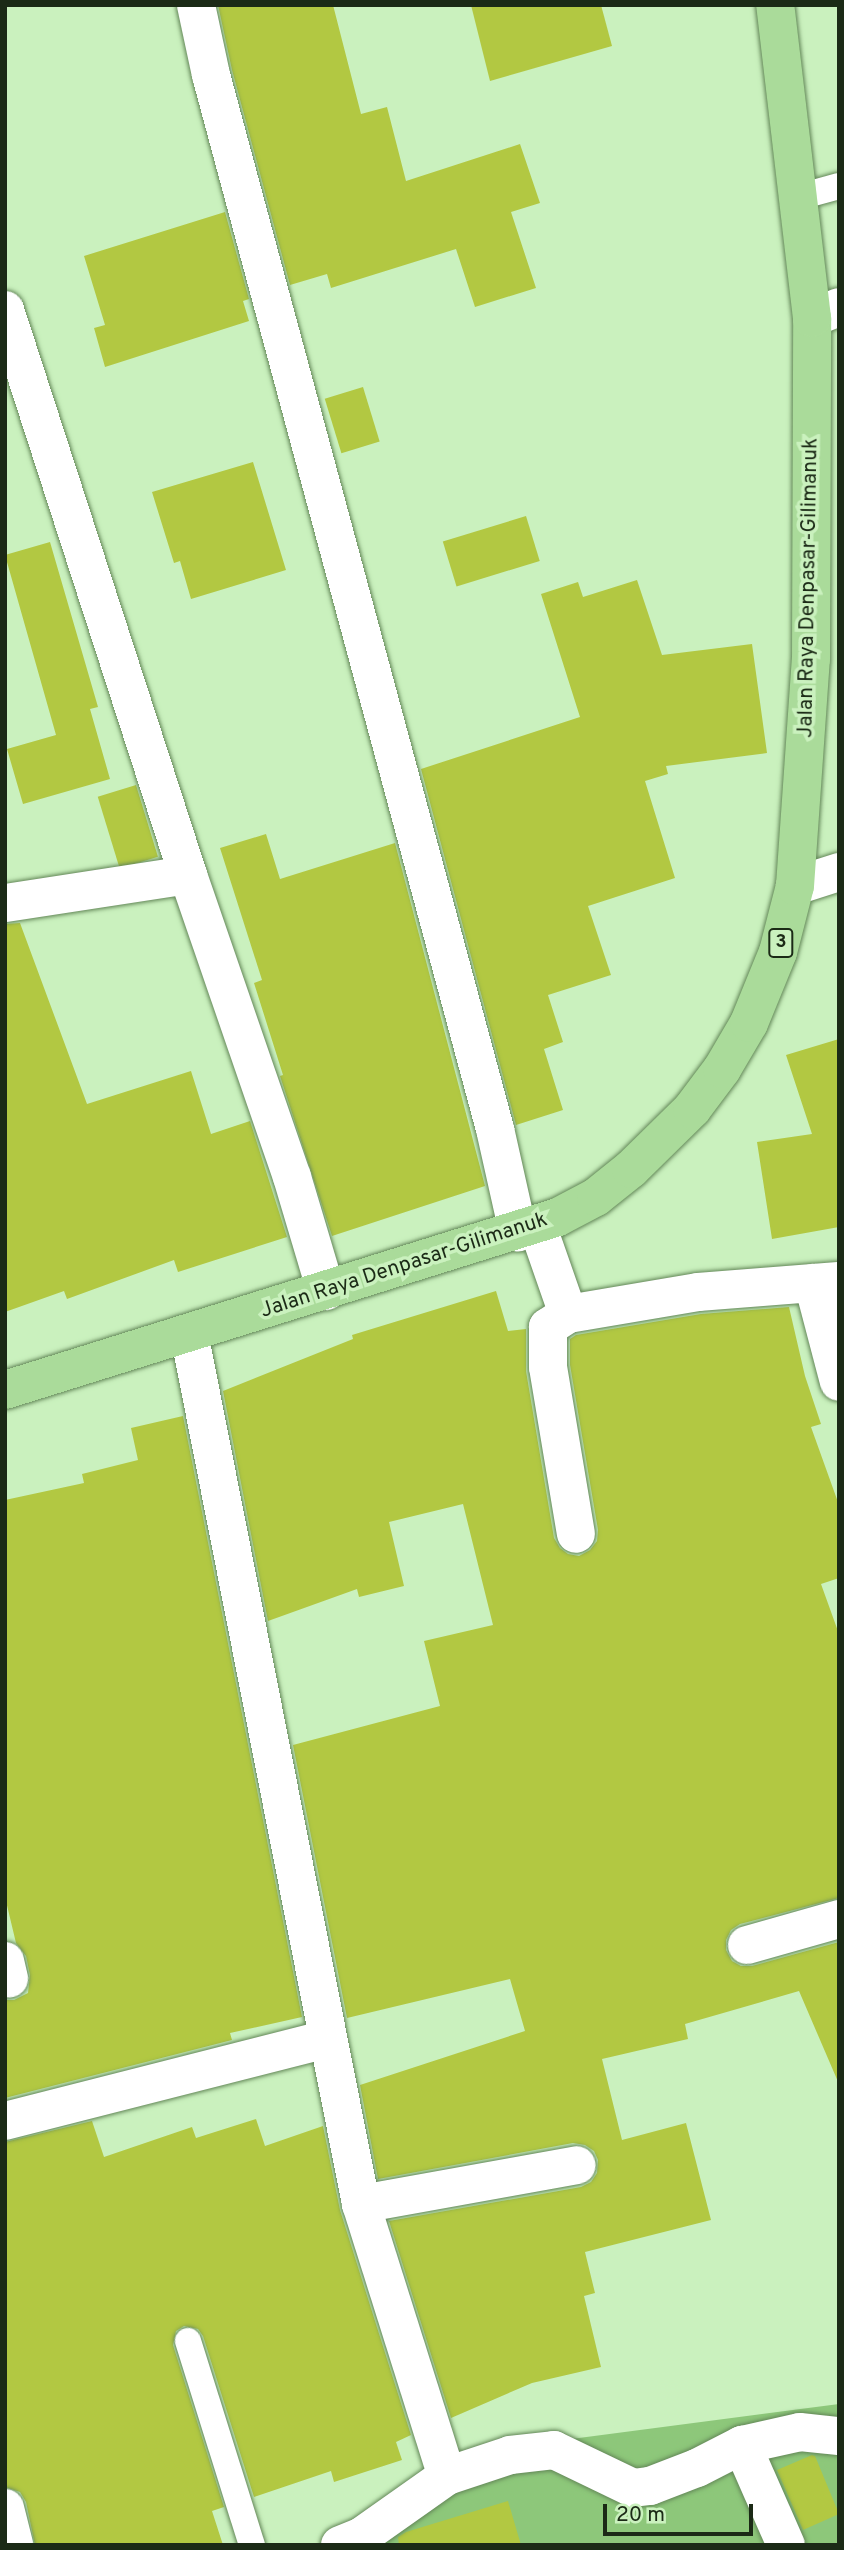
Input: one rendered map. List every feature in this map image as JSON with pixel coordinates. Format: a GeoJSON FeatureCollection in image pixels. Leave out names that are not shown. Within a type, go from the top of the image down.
{"type":"FeatureCollection","features":[{"type":"Feature","properties":{"kind":"highway","name":"Jalan Raya Denpasar-Gilimanuk"},"geometry":{"type":"LineString","coordinates":[[5,1390],[527,1228],[596,1197],[631,1169],[699,1099],[722,1069],[749,1023],[778,952],[796,886],[811,659],[825,313],[799,197],[775,5]]}},
{"type":"Feature","properties":{"kind":"street"},"geometry":{"type":"LineString","coordinates":[[195,5],[218,102],[495,1129],[527,1228],[568,1314]]}},
{"type":"Feature","properties":{"kind":"street"},"geometry":{"type":"LineString","coordinates":[[5,310],[188,874],[292,1177],[326,1291]]}},
{"type":"Feature","properties":{"kind":"street"},"geometry":{"type":"LineString","coordinates":[[796,886],[839,872]]}},
{"type":"Feature","properties":{"kind":"street"},"geometry":{"type":"LineString","coordinates":[[5,903],[188,874]]}},
{"type":"Feature","properties":{"kind":"street"},"geometry":{"type":"LineString","coordinates":[[576,1534],[548,1367],[548,1327],[568,1314],[698,1292],[826,1282],[839,1382]]}},
{"type":"Feature","properties":{"kind":"street"},"geometry":{"type":"LineString","coordinates":[[189,1333],[326,2039],[361,2204],[447,2476]]}},
{"type":"Feature","properties":{"kind":"street"},"geometry":{"type":"LineString","coordinates":[[747,1945],[839,1919]]}},
{"type":"Feature","properties":{"kind":"street"},"geometry":{"type":"LineString","coordinates":[[5,2121],[326,2039]]}},
{"type":"Feature","properties":{"kind":"street"},"geometry":{"type":"LineString","coordinates":[[361,2204],[577,2165]]}},
{"type":"Feature","properties":{"kind":"street"},"geometry":{"type":"LineString","coordinates":[[340,2545],[362,2536],[447,2476],[510,2455],[554,2449],[611,2480],[634,2488],[697,2468],[742,2445],[800,2432],[839,2436]]}},
{"type":"Feature","properties":{"kind":"street"},"geometry":{"type":"LineString","coordinates":[[742,2445],[786,2545]]}},
{"type":"Feature","properties":{"kind":"street"},"geometry":{"type":"LineString","coordinates":[[5,2508],[14,2545]]}},
{"type":"Feature","properties":{"kind":"lane"},"geometry":{"type":"LineString","coordinates":[[799,197],[839,186]]}},
{"type":"Feature","properties":{"kind":"lane"},"geometry":{"type":"LineString","coordinates":[[188,2341],[252,2545]]}},
{"type":"Feature","properties":{"kind":"green space"},"geometry":{"type":"Polygon","coordinates":[[[839,2404],[839,2545],[340,2545],[556,2441],[839,2404]]]}},
{"type":"Feature","properties":{"kind":"building"},"geometry":{"type":"Polygon","coordinates":[[[218,5],[333,5],[361,114],[387,107],[406,181],[520,144],[540,203],[511,212],[536,288],[475,307],[456,249],[331,288],[327,274],[290,285],[232,70],[218,5]]]}},
{"type":"Feature","properties":{"kind":"building"},"geometry":{"type":"Polygon","coordinates":[[[471,5],[601,5],[612,46],[490,81],[471,5]]]}},
{"type":"Feature","properties":{"kind":"building"},"geometry":{"type":"Polygon","coordinates":[[[225,212],[249,299],[243,301],[249,321],[105,367],[94,328],[105,325],[84,256],[225,212]]]}},
{"type":"Feature","properties":{"kind":"building"},"geometry":{"type":"Polygon","coordinates":[[[363,387],[380,442],[341,453],[325,399],[363,387]]]}},
{"type":"Feature","properties":{"kind":"building"},"geometry":{"type":"Polygon","coordinates":[[[253,462],[286,570],[191,599],[180,561],[174,563],[152,492],[253,462]]]}},
{"type":"Feature","properties":{"kind":"building"},"geometry":{"type":"Polygon","coordinates":[[[526,516],[540,561],[457,586],[443,541],[526,516]]]}},
{"type":"Feature","properties":{"kind":"building"},"geometry":{"type":"Polygon","coordinates":[[[50,542],[98,707],[90,709],[110,779],[23,804],[7,749],[56,735],[5,555],[50,542]]]}},
{"type":"Feature","properties":{"kind":"building"},"geometry":{"type":"Polygon","coordinates":[[[637,580],[662,655],[752,644],[767,753],[666,766],[668,774],[645,781],[675,878],[588,906],[611,975],[548,995],[563,1042],[544,1049],[563,1110],[516,1125],[421,769],[580,717],[541,594],[578,582],[583,597],[637,580]]]}},
{"type":"Feature","properties":{"kind":"building"},"geometry":{"type":"Polygon","coordinates":[[[136,785],[158,857],[120,868],[98,797],[136,785]]]}},
{"type":"Feature","properties":{"kind":"building"},"geometry":{"type":"Polygon","coordinates":[[[266,834],[280,879],[395,843],[485,1186],[332,1236],[280,1076],[283,1075],[254,983],[262,980],[220,848],[266,834]]]}},
{"type":"Feature","properties":{"kind":"building"},"geometry":{"type":"Polygon","coordinates":[[[20,923],[87,1104],[191,1071],[211,1134],[250,1121],[287,1237],[178,1272],[174,1260],[67,1299],[64,1291],[5,1312],[5,924],[20,923]]]}},
{"type":"Feature","properties":{"kind":"building"},"geometry":{"type":"Polygon","coordinates":[[[839,1039],[839,1227],[772,1239],[757,1142],[812,1134],[786,1055],[839,1039]]]}},
{"type":"Feature","properties":{"kind":"building"},"geometry":{"type":"Polygon","coordinates":[[[496,1291],[508,1331],[526,1329],[526,1371],[554,1538],[568,1554],[579,1556],[590,1550],[597,1541],[598,1530],[570,1365],[570,1339],[576,1335],[701,1314],[789,1307],[805,1376],[821,1424],[811,1427],[839,1505],[839,1578],[821,1584],[839,1634],[839,1898],[740,1924],[731,1930],[726,1940],[726,1950],[732,1961],[741,1966],[752,1966],[839,1942],[839,2084],[799,1991],[685,2024],[688,2039],[602,2059],[622,2140],[686,2123],[711,2220],[585,2252],[595,2293],[584,2296],[601,2367],[532,2383],[451,2418],[389,2221],[581,2187],[591,2182],[597,2173],[598,2160],[594,2151],[585,2145],[573,2143],[378,2179],[360,2085],[525,2031],[510,1979],[347,2018],[293,1745],[440,1706],[424,1641],[493,1625],[463,1504],[389,1522],[404,1586],[359,1597],[357,1589],[268,1621],[223,1391],[353,1339],[352,1335],[496,1291]]]}},
{"type":"Feature","properties":{"kind":"building"},"geometry":{"type":"Polygon","coordinates":[[[183,1416],[302,2017],[230,2033],[232,2040],[5,2098],[5,2000],[14,2000],[28,1993],[30,1975],[26,1956],[16,1943],[5,1897],[5,1500],[84,1483],[82,1474],[138,1460],[131,1428],[183,1416]]]}},
{"type":"Feature","properties":{"kind":"building"},"geometry":{"type":"Polygon","coordinates":[[[256,2119],[265,2146],[323,2126],[340,2210],[411,2435],[396,2442],[402,2460],[334,2482],[331,2471],[254,2497],[203,2336],[198,2329],[184,2326],[176,2331],[173,2345],[224,2507],[212,2511],[223,2545],[35,2545],[26,2502],[20,2492],[5,2487],[5,2142],[92,2121],[104,2157],[192,2127],[196,2138],[256,2119]]]}},
{"type":"Feature","properties":{"kind":"building"},"geometry":{"type":"Polygon","coordinates":[[[815,2456],[839,2514],[803,2530],[777,2470],[815,2456]]]}},
{"type":"Feature","properties":{"kind":"building"},"geometry":{"type":"Polygon","coordinates":[[[508,2501],[521,2545],[399,2545],[398,2537],[406,2532],[508,2501]]]}}]}
